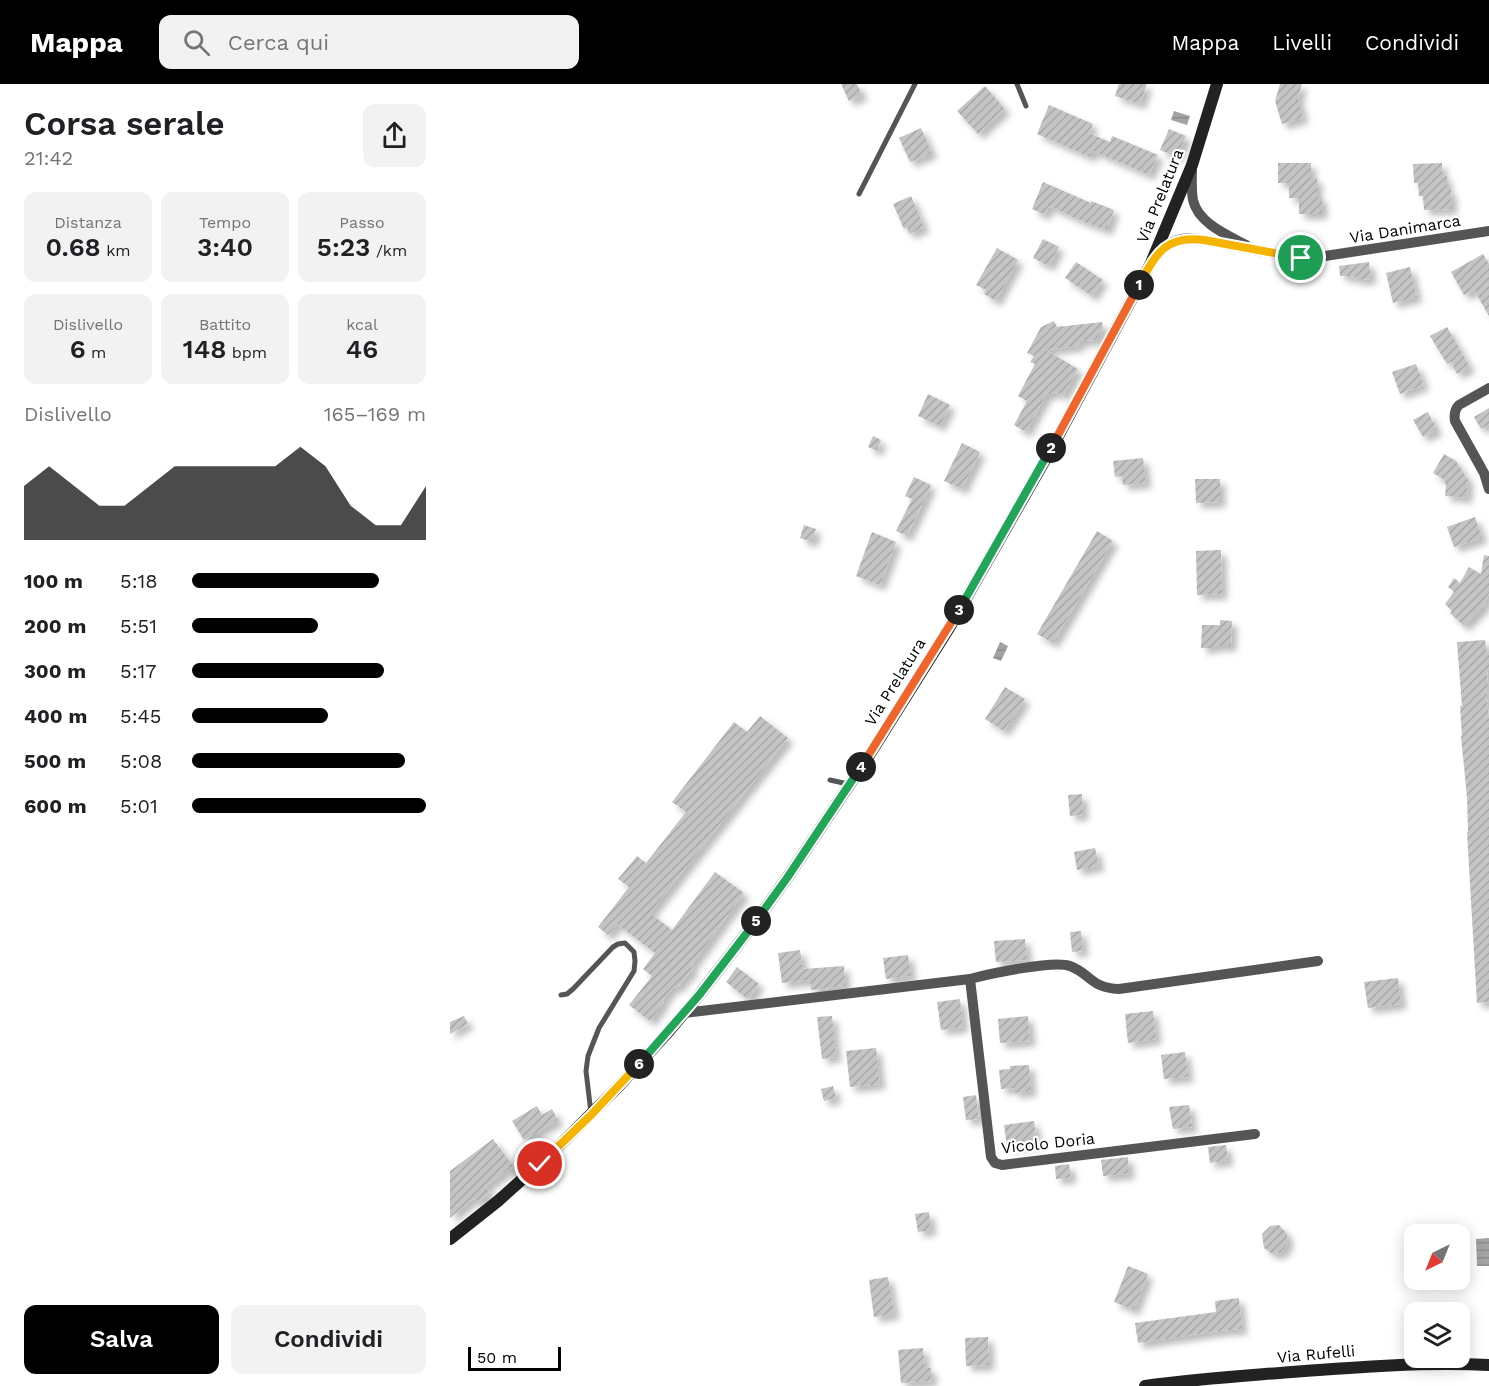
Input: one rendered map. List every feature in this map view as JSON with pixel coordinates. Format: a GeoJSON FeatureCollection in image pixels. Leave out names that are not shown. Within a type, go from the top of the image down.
{"type":"FeatureCollection","features":[{"type":"Feature","properties":{"kind":"street","name":"Via Prelatura"},"geometry":{"type":"LineString","coordinates":[[450,1239],[525,1177],[591,1115],[684,1013],[765,909],[849,785],[955,617],[1048,453],[1151,262],[1192,165],[1217,84]]}},
{"type":"Feature","properties":{"kind":"street","name":"Via Danimarca"},"geometry":{"type":"LineString","coordinates":[[1192,165],[1193,196],[1198,211],[1213,226],[1254,249]]}},
{"type":"Feature","properties":{"kind":"street","name":"Via Danimarca"},"geometry":{"type":"LineString","coordinates":[[1151,262],[1168,245],[1185,239],[1204,240],[1290,256],[1318,258],[1489,231]]}},
{"type":"Feature","properties":{"kind":"street"},"geometry":{"type":"LineString","coordinates":[[1489,388],[1459,405],[1454,415],[1455,421],[1484,473],[1489,489]]}},
{"type":"Feature","properties":{"kind":"street"},"geometry":{"type":"LineString","coordinates":[[684,1013],[970,979],[995,973],[1062,964],[1074,968],[1098,985],[1119,989],[1318,961]]}},
{"type":"Feature","properties":{"kind":"street","name":"Vicolo Doria"},"geometry":{"type":"LineString","coordinates":[[970,979],[990,1157],[994,1163],[1002,1165],[1255,1134]]}},
{"type":"Feature","properties":{"kind":"street","name":"Via Rufelli"},"geometry":{"type":"LineString","coordinates":[[1145,1386],[1369,1366],[1489,1365]]}},
{"type":"Feature","properties":{"kind":"lane"},"geometry":{"type":"LineString","coordinates":[[859,194],[915,84]]}},
{"type":"Feature","properties":{"kind":"lane"},"geometry":{"type":"LineString","coordinates":[[1017,84],[1026,106]]}},
{"type":"Feature","properties":{"kind":"lane"},"geometry":{"type":"LineString","coordinates":[[830,780],[849,785]]}},
{"type":"Feature","properties":{"kind":"lane"},"geometry":{"type":"LineString","coordinates":[[561,995],[573,989],[613,947],[626,943],[632,948],[634,971],[599,1028],[589,1050],[586,1071],[591,1115]]}},
{"type":"Feature","properties":{"kind":"shaded area"},"geometry":{"type":"Polygon","coordinates":[[[1174,111],[1190,116],[1187,125],[1171,120],[1174,111]]]}},
{"type":"Feature","properties":{"kind":"shaded area"},"geometry":{"type":"Polygon","coordinates":[[[1000,642],[1008,646],[1001,661],[993,658],[1000,642]]]}},
{"type":"Feature","properties":{"kind":"shaded area"},"geometry":{"type":"Polygon","coordinates":[[[1489,1238],[1489,1266],[1477,1266],[1476,1239],[1489,1238]]]}},
{"type":"Feature","properties":{"kind":"building"},"geometry":{"type":"Polygon","coordinates":[[[841,84],[857,84],[862,95],[849,101],[841,84]]]}},
{"type":"Feature","properties":{"kind":"building"},"geometry":{"type":"Polygon","coordinates":[[[1119,84],[1147,84],[1140,104],[1115,96],[1119,84]]]}},
{"type":"Feature","properties":{"kind":"building"},"geometry":{"type":"Polygon","coordinates":[[[1280,84],[1302,84],[1298,97],[1303,118],[1282,124],[1275,101],[1280,84]]]}},
{"type":"Feature","properties":{"kind":"building"},"geometry":{"type":"Polygon","coordinates":[[[985,86],[1005,109],[978,134],[957,111],[985,86]]]}},
{"type":"Feature","properties":{"kind":"building"},"geometry":{"type":"Polygon","coordinates":[[[1049,105],[1093,124],[1089,133],[1110,142],[1112,136],[1158,155],[1149,175],[1093,151],[1090,157],[1037,134],[1049,105]]]}},
{"type":"Feature","properties":{"kind":"building"},"geometry":{"type":"Polygon","coordinates":[[[921,128],[932,153],[910,162],[899,138],[921,128]]]}},
{"type":"Feature","properties":{"kind":"building"},"geometry":{"type":"Polygon","coordinates":[[[1169,129],[1186,136],[1177,157],[1160,150],[1169,129]]]}},
{"type":"Feature","properties":{"kind":"building"},"geometry":{"type":"Polygon","coordinates":[[[1278,163],[1311,163],[1311,178],[1317,178],[1317,197],[1322,197],[1322,214],[1299,214],[1299,198],[1289,198],[1289,183],[1278,183],[1278,163]]]}},
{"type":"Feature","properties":{"kind":"building"},"geometry":{"type":"Polygon","coordinates":[[[1442,163],[1442,177],[1447,176],[1447,189],[1451,189],[1452,209],[1424,210],[1423,196],[1419,196],[1418,183],[1414,183],[1413,164],[1442,163]]]}},
{"type":"Feature","properties":{"kind":"building"},"geometry":{"type":"Polygon","coordinates":[[[1043,182],[1091,203],[1091,201],[1114,210],[1107,230],[1049,206],[1045,215],[1032,209],[1043,182]]]}},
{"type":"Feature","properties":{"kind":"building"},"geometry":{"type":"Polygon","coordinates":[[[911,196],[924,227],[909,234],[907,227],[904,229],[893,204],[911,196]]]}},
{"type":"Feature","properties":{"kind":"building"},"geometry":{"type":"Polygon","coordinates":[[[1043,239],[1059,247],[1049,266],[1033,258],[1043,239]]]}},
{"type":"Feature","properties":{"kind":"building"},"geometry":{"type":"Polygon","coordinates":[[[997,248],[1018,260],[996,301],[984,294],[986,290],[976,285],[997,248]]]}},
{"type":"Feature","properties":{"kind":"building"},"geometry":{"type":"Polygon","coordinates":[[[1483,254],[1489,264],[1489,316],[1474,290],[1464,295],[1451,272],[1483,254]]]}},
{"type":"Feature","properties":{"kind":"building"},"geometry":{"type":"Polygon","coordinates":[[[1076,262],[1103,280],[1092,296],[1065,278],[1076,262]]]}},
{"type":"Feature","properties":{"kind":"building"},"geometry":{"type":"Polygon","coordinates":[[[1369,262],[1371,279],[1357,280],[1356,277],[1340,276],[1339,266],[1369,262]]]}},
{"type":"Feature","properties":{"kind":"building"},"geometry":{"type":"Polygon","coordinates":[[[1410,267],[1417,297],[1393,303],[1386,273],[1410,267]]]}},
{"type":"Feature","properties":{"kind":"building"},"geometry":{"type":"Polygon","coordinates":[[[1054,321],[1057,327],[1102,322],[1103,329],[1096,340],[1080,341],[1079,346],[1046,350],[1078,369],[1063,396],[1056,392],[1046,395],[1026,432],[1014,425],[1027,401],[1018,396],[1035,364],[1030,362],[1034,356],[1027,353],[1041,327],[1054,321]]]}},
{"type":"Feature","properties":{"kind":"building"},"geometry":{"type":"Polygon","coordinates":[[[1447,327],[1470,367],[1457,374],[1451,362],[1447,364],[1430,336],[1447,327]]]}},
{"type":"Feature","properties":{"kind":"building"},"geometry":{"type":"Polygon","coordinates":[[[1416,364],[1424,385],[1400,394],[1392,372],[1416,364]]]}},
{"type":"Feature","properties":{"kind":"building"},"geometry":{"type":"Polygon","coordinates":[[[928,394],[950,405],[940,426],[918,416],[928,394]]]}},
{"type":"Feature","properties":{"kind":"building"},"geometry":{"type":"Polygon","coordinates":[[[1489,408],[1489,424],[1481,429],[1474,417],[1489,408]]]}},
{"type":"Feature","properties":{"kind":"building"},"geometry":{"type":"Polygon","coordinates":[[[1428,412],[1437,430],[1423,437],[1413,420],[1428,412]]]}},
{"type":"Feature","properties":{"kind":"building"},"geometry":{"type":"Polygon","coordinates":[[[873,436],[881,440],[877,451],[868,447],[873,436]]]}},
{"type":"Feature","properties":{"kind":"building"},"geometry":{"type":"Polygon","coordinates":[[[962,443],[980,452],[962,489],[944,481],[962,443]]]}},
{"type":"Feature","properties":{"kind":"building"},"geometry":{"type":"Polygon","coordinates":[[[1444,454],[1456,461],[1468,480],[1467,498],[1445,496],[1446,485],[1443,479],[1433,473],[1444,454]]]}},
{"type":"Feature","properties":{"kind":"building"},"geometry":{"type":"Polygon","coordinates":[[[1143,458],[1146,483],[1123,485],[1122,476],[1115,477],[1113,461],[1143,458]]]}},
{"type":"Feature","properties":{"kind":"building"},"geometry":{"type":"Polygon","coordinates":[[[914,477],[931,485],[907,536],[896,531],[912,499],[905,496],[914,477]]]}},
{"type":"Feature","properties":{"kind":"building"},"geometry":{"type":"Polygon","coordinates":[[[1195,479],[1220,479],[1220,502],[1196,503],[1195,479]]]}},
{"type":"Feature","properties":{"kind":"building"},"geometry":{"type":"Polygon","coordinates":[[[1475,517],[1482,538],[1454,547],[1447,527],[1475,517]]]}},
{"type":"Feature","properties":{"kind":"building"},"geometry":{"type":"Polygon","coordinates":[[[804,525],[816,529],[812,542],[800,538],[804,525]]]}},
{"type":"Feature","properties":{"kind":"building"},"geometry":{"type":"Polygon","coordinates":[[[1097,531],[1113,541],[1053,643],[1037,634],[1097,531]]]}},
{"type":"Feature","properties":{"kind":"building"},"geometry":{"type":"Polygon","coordinates":[[[872,532],[896,542],[880,585],[856,576],[872,532]]]}},
{"type":"Feature","properties":{"kind":"building"},"geometry":{"type":"Polygon","coordinates":[[[1221,550],[1222,594],[1197,595],[1196,551],[1221,550]]]}},
{"type":"Feature","properties":{"kind":"building"},"geometry":{"type":"Polygon","coordinates":[[[1484,555],[1489,556],[1489,593],[1483,607],[1464,626],[1450,613],[1452,611],[1445,604],[1454,592],[1448,587],[1454,578],[1460,583],[1469,567],[1481,574],[1484,555]]]}},
{"type":"Feature","properties":{"kind":"building"},"geometry":{"type":"Polygon","coordinates":[[[1220,620],[1232,621],[1231,646],[1201,648],[1202,625],[1220,625],[1220,620]]]}},
{"type":"Feature","properties":{"kind":"building"},"geometry":{"type":"Polygon","coordinates":[[[1485,640],[1487,654],[1489,654],[1488,687],[1486,687],[1489,720],[1489,1002],[1477,1003],[1457,642],[1485,640]]]}},
{"type":"Feature","properties":{"kind":"building"},"geometry":{"type":"Polygon","coordinates":[[[1005,687],[1025,699],[1004,731],[985,719],[1005,687]]]}},
{"type":"Feature","properties":{"kind":"building"},"geometry":{"type":"Polygon","coordinates":[[[760,716],[788,738],[650,913],[672,930],[715,872],[744,893],[691,966],[693,969],[677,988],[674,986],[650,1021],[629,1005],[652,976],[643,969],[655,953],[617,924],[608,935],[598,927],[629,887],[618,879],[637,856],[646,863],[686,812],[672,802],[734,722],[747,732],[760,716]]]}},
{"type":"Feature","properties":{"kind":"building"},"geometry":{"type":"Polygon","coordinates":[[[1082,794],[1083,815],[1070,816],[1068,795],[1082,794]]]}},
{"type":"Feature","properties":{"kind":"building"},"geometry":{"type":"Polygon","coordinates":[[[1095,848],[1099,866],[1077,870],[1074,852],[1095,848]]]}},
{"type":"Feature","properties":{"kind":"building"},"geometry":{"type":"Polygon","coordinates":[[[1081,931],[1083,951],[1072,952],[1070,932],[1081,931]]]}},
{"type":"Feature","properties":{"kind":"building"},"geometry":{"type":"Polygon","coordinates":[[[1025,939],[1027,960],[996,962],[994,941],[1025,939]]]}},
{"type":"Feature","properties":{"kind":"building"},"geometry":{"type":"Polygon","coordinates":[[[800,950],[803,969],[844,966],[845,986],[811,990],[810,980],[782,983],[778,953],[800,950]]]}},
{"type":"Feature","properties":{"kind":"building"},"geometry":{"type":"Polygon","coordinates":[[[908,955],[911,976],[886,979],[883,958],[908,955]]]}},
{"type":"Feature","properties":{"kind":"building"},"geometry":{"type":"Polygon","coordinates":[[[737,967],[759,984],[749,998],[726,982],[737,967]]]}},
{"type":"Feature","properties":{"kind":"building"},"geometry":{"type":"Polygon","coordinates":[[[1398,978],[1401,1004],[1368,1008],[1364,982],[1398,978]]]}},
{"type":"Feature","properties":{"kind":"building"},"geometry":{"type":"Polygon","coordinates":[[[960,999],[963,1027],[941,1030],[937,1002],[960,999]]]}},
{"type":"Feature","properties":{"kind":"building"},"geometry":{"type":"Polygon","coordinates":[[[1153,1011],[1156,1039],[1128,1043],[1125,1014],[1153,1011]]]}},
{"type":"Feature","properties":{"kind":"building"},"geometry":{"type":"Polygon","coordinates":[[[464,1016],[468,1024],[450,1034],[450,1022],[464,1016]]]}},
{"type":"Feature","properties":{"kind":"building"},"geometry":{"type":"Polygon","coordinates":[[[832,1016],[836,1057],[822,1059],[817,1017],[832,1016]]]}},
{"type":"Feature","properties":{"kind":"building"},"geometry":{"type":"Polygon","coordinates":[[[1028,1016],[1030,1041],[1000,1043],[998,1019],[1028,1016]]]}},
{"type":"Feature","properties":{"kind":"building"},"geometry":{"type":"Polygon","coordinates":[[[876,1048],[880,1084],[850,1087],[846,1051],[876,1048]]]}},
{"type":"Feature","properties":{"kind":"building"},"geometry":{"type":"Polygon","coordinates":[[[1185,1052],[1188,1077],[1164,1079],[1161,1055],[1185,1052]]]}},
{"type":"Feature","properties":{"kind":"building"},"geometry":{"type":"Polygon","coordinates":[[[1029,1065],[1031,1091],[1014,1093],[1014,1088],[1001,1089],[999,1070],[1010,1069],[1010,1066],[1029,1065]]]}},
{"type":"Feature","properties":{"kind":"building"},"geometry":{"type":"Polygon","coordinates":[[[833,1086],[836,1098],[824,1101],[821,1089],[833,1086]]]}},
{"type":"Feature","properties":{"kind":"building"},"geometry":{"type":"Polygon","coordinates":[[[976,1095],[979,1119],[966,1120],[963,1097],[976,1095]]]}},
{"type":"Feature","properties":{"kind":"building"},"geometry":{"type":"Polygon","coordinates":[[[1189,1105],[1192,1127],[1173,1129],[1169,1107],[1189,1105]]]}},
{"type":"Feature","properties":{"kind":"building"},"geometry":{"type":"Polygon","coordinates":[[[537,1106],[542,1115],[552,1109],[558,1120],[524,1140],[512,1121],[537,1106]]]}},
{"type":"Feature","properties":{"kind":"building"},"geometry":{"type":"Polygon","coordinates":[[[1034,1121],[1037,1143],[1007,1147],[1004,1125],[1034,1121]]]}},
{"type":"Feature","properties":{"kind":"building"},"geometry":{"type":"Polygon","coordinates":[[[493,1139],[513,1166],[485,1187],[490,1192],[478,1202],[474,1198],[450,1218],[450,1171],[493,1139]]]}},
{"type":"Feature","properties":{"kind":"building"},"geometry":{"type":"Polygon","coordinates":[[[1226,1145],[1228,1160],[1210,1163],[1208,1147],[1226,1145]]]}},
{"type":"Feature","properties":{"kind":"building"},"geometry":{"type":"Polygon","coordinates":[[[1128,1157],[1129,1174],[1103,1176],[1101,1160],[1128,1157]]]}},
{"type":"Feature","properties":{"kind":"building"},"geometry":{"type":"Polygon","coordinates":[[[1069,1164],[1071,1178],[1056,1179],[1055,1166],[1069,1164]]]}},
{"type":"Feature","properties":{"kind":"building"},"geometry":{"type":"Polygon","coordinates":[[[929,1212],[931,1230],[918,1232],[915,1214],[929,1212]]]}},
{"type":"Feature","properties":{"kind":"building"},"geometry":{"type":"Polygon","coordinates":[[[1279,1225],[1287,1234],[1288,1243],[1281,1253],[1273,1254],[1264,1248],[1262,1234],[1270,1226],[1279,1225]]]}},
{"type":"Feature","properties":{"kind":"building"},"geometry":{"type":"Polygon","coordinates":[[[1128,1266],[1148,1274],[1134,1310],[1114,1302],[1128,1266]]]}},
{"type":"Feature","properties":{"kind":"building"},"geometry":{"type":"Polygon","coordinates":[[[888,1277],[894,1314],[874,1317],[869,1280],[888,1277]]]}},
{"type":"Feature","properties":{"kind":"building"},"geometry":{"type":"Polygon","coordinates":[[[1239,1298],[1242,1329],[1138,1343],[1135,1323],[1216,1312],[1215,1301],[1239,1298]]]}},
{"type":"Feature","properties":{"kind":"building"},"geometry":{"type":"Polygon","coordinates":[[[988,1337],[989,1365],[966,1366],[965,1338],[988,1337]]]}},
{"type":"Feature","properties":{"kind":"building"},"geometry":{"type":"Polygon","coordinates":[[[923,1348],[925,1368],[931,1368],[932,1381],[901,1383],[898,1350],[923,1348]]]}},
{"type":"Feature","properties":{"kind":"route"},"geometry":{"type":"LineString","coordinates":[[540,1164],[606,1100],[669,1031],[727,960],[787,878],[866,760],[949,628],[1048,453],[1151,262],[1174,241],[1191,238],[1301,258]]}}]}
